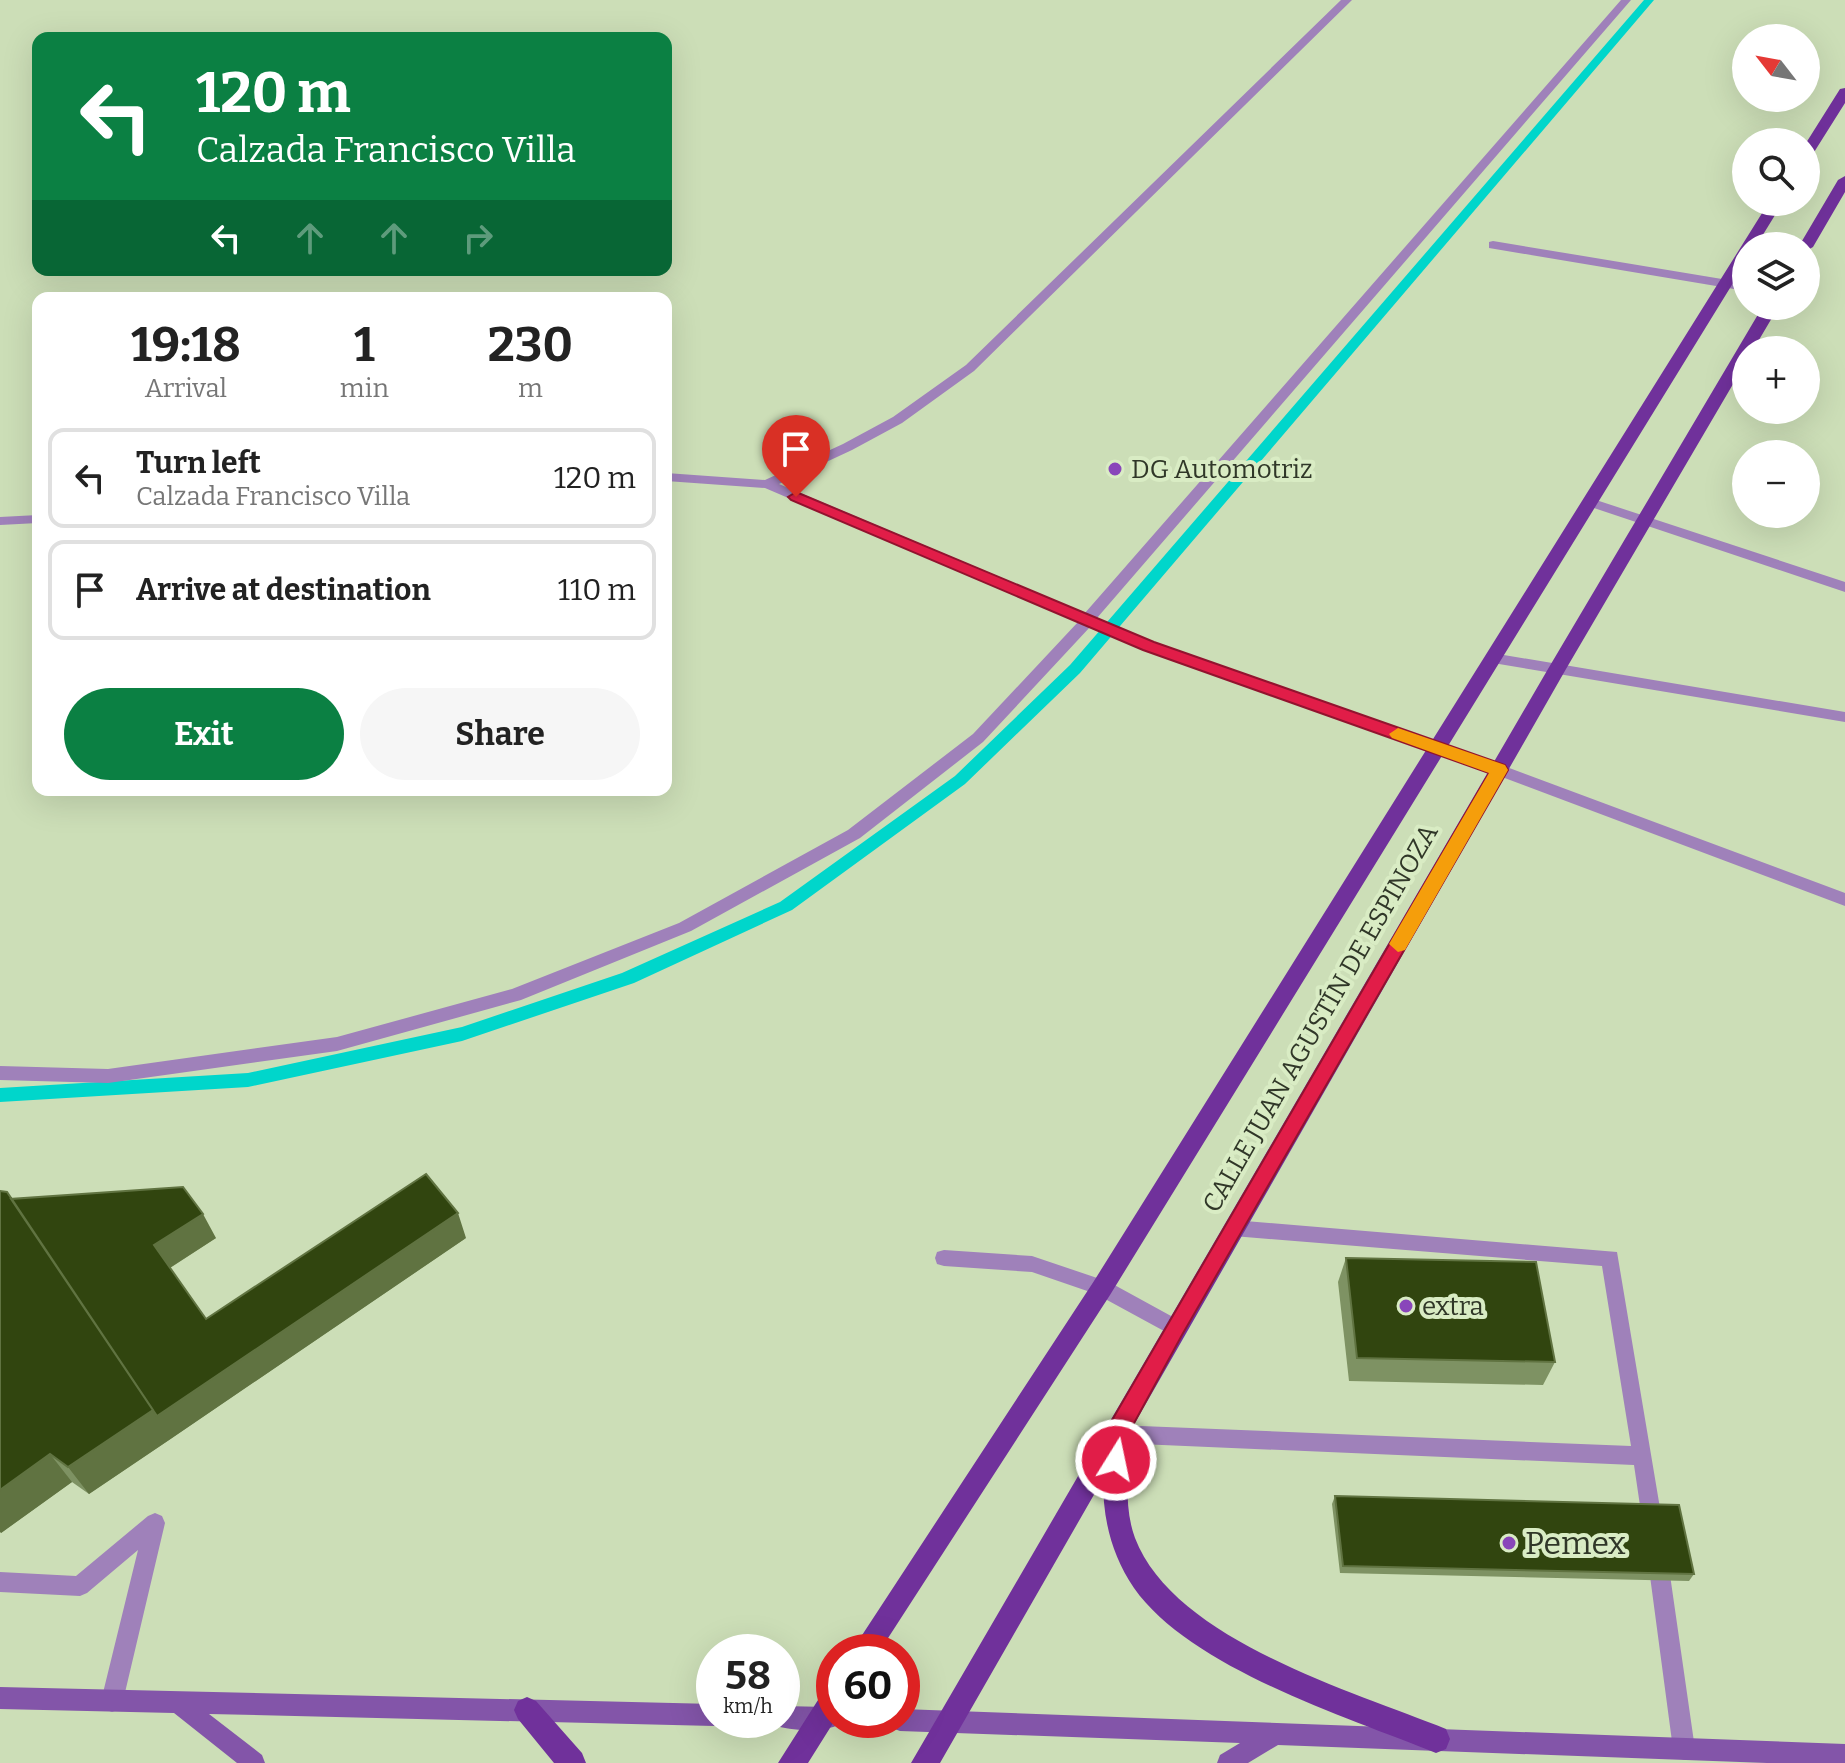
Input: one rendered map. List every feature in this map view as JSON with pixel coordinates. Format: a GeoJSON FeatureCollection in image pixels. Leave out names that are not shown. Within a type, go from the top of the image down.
{"type":"FeatureCollection","features":[{"type":"Feature","properties":{"kind":"main road"},"geometry":{"type":"LineString","coordinates":[[1820,132],[1845,92]]}},
{"type":"Feature","properties":{"kind":"main road"},"geometry":{"type":"LineString","coordinates":[[1815,232],[1845,180]]}},
{"type":"Feature","properties":{"kind":"main road","name":"CALLE JUAN AGUSTÍN DE ESPINOZA"},"geometry":{"type":"LineString","coordinates":[[876,1634],[1102,1288],[1590,502],[1732,291]]}},
{"type":"Feature","properties":{"kind":"main road","name":"CALLE JUAN AGUSTÍN DE ESPINOZA"},"geometry":{"type":"LineString","coordinates":[[925,1763],[1557,669],[1763,320]]}},
{"type":"Feature","properties":{"kind":"main road"},"geometry":{"type":"LineString","coordinates":[[1116,1434],[1116,1513],[1124,1546],[1149,1587],[1190,1627],[1240,1657],[1436,1739]]}},
{"type":"Feature","properties":{"kind":"main road"},"geometry":{"type":"LineString","coordinates":[[0,1698],[696,1715]]}},
{"type":"Feature","properties":{"kind":"main road"},"geometry":{"type":"LineString","coordinates":[[176,1701],[254,1763]]}},
{"type":"Feature","properties":{"kind":"main road"},"geometry":{"type":"LineString","coordinates":[[527,1710],[572,1763]]}},
{"type":"Feature","properties":{"kind":"main road"},"geometry":{"type":"LineString","coordinates":[[920,1720],[1845,1755]]}},
{"type":"Feature","properties":{"kind":"main road"},"geometry":{"type":"LineString","coordinates":[[792,1763],[816,1730]]}},
{"type":"Feature","properties":{"kind":"main road"},"geometry":{"type":"LineString","coordinates":[[1228,1763],[1275,1734]]}},
{"type":"Feature","properties":{"kind":"street"},"geometry":{"type":"LineString","coordinates":[[767,484],[872,438],[930,403],[1347,0]]}},
{"type":"Feature","properties":{"kind":"street"},"geometry":{"type":"LineString","coordinates":[[0,1073],[108,1076],[337,1044],[515,995],[685,927],[854,834],[978,738],[1091,623],[1626,0]]}},
{"type":"Feature","properties":{"kind":"street"},"geometry":{"type":"LineString","coordinates":[[1493,245],[1732,284]]}},
{"type":"Feature","properties":{"kind":"street"},"geometry":{"type":"LineString","coordinates":[[672,477],[767,484],[1149,646],[1499,770],[1845,900]]}},
{"type":"Feature","properties":{"kind":"street"},"geometry":{"type":"LineString","coordinates":[[1590,502],[1845,587]]}},
{"type":"Feature","properties":{"kind":"street"},"geometry":{"type":"LineString","coordinates":[[0,521],[32,519]]}},
{"type":"Feature","properties":{"kind":"street"},"geometry":{"type":"LineString","coordinates":[[1492,658],[1845,717]]}},
{"type":"Feature","properties":{"kind":"street"},"geometry":{"type":"LineString","coordinates":[[1233,1228],[1610,1258],[1643,1456],[1684,1749]]}},
{"type":"Feature","properties":{"kind":"street"},"geometry":{"type":"LineString","coordinates":[[944,1258],[1032,1264],[1102,1288],[1175,1328]]}},
{"type":"Feature","properties":{"kind":"street"},"geometry":{"type":"LineString","coordinates":[[1116,1434],[1643,1456]]}},
{"type":"Feature","properties":{"kind":"street"},"geometry":{"type":"LineString","coordinates":[[0,1582],[80,1586],[155,1523],[112,1701]]}},
{"type":"Feature","properties":{"kind":"building"},"geometry":{"type":"Polygon","coordinates":[[[426,1174],[458,1213],[157,1416],[11,1199],[183,1187],[203,1214],[154,1245],[206,1319],[426,1174]]]}},
{"type":"Feature","properties":{"kind":"building"},"geometry":{"type":"Polygon","coordinates":[[[0,1191],[7,1192],[153,1410],[68,1467],[50,1454],[0,1490],[0,1191]]]}},
{"type":"Feature","properties":{"kind":"building"},"geometry":{"type":"Polygon","coordinates":[[[1346,1258],[1536,1262],[1555,1362],[1357,1358],[1346,1258]]]}},
{"type":"Feature","properties":{"kind":"building","name":"Pemex"},"geometry":{"type":"Polygon","coordinates":[[[1335,1496],[1679,1505],[1694,1574],[1343,1566],[1335,1496]]]}},
{"type":"Feature","properties":{"kind":"waterway"},"geometry":{"type":"LineString","coordinates":[[0,1095],[248,1080],[462,1034],[628,978],[786,906],[960,780],[1075,669],[1649,0]]}},
{"type":"Feature","properties":{"kind":"slow traffic"},"geometry":{"type":"LineString","coordinates":[[1398,734],[1499,770],[1398,944]]}},
{"type":"Feature","properties":{"kind":"place","name":"DG Automotriz"},"geometry":{"type":"Point","coordinates":[1115,469]}},
{"type":"Feature","properties":{"kind":"place","name":"extra"},"geometry":{"type":"Point","coordinates":[1406,1306]}},
{"type":"Feature","properties":{"kind":"place","name":"Pemex"},"geometry":{"type":"Point","coordinates":[1509,1543]}},
{"type":"Feature","properties":{"kind":"route"},"geometry":{"type":"LineString","coordinates":[[796,497],[1149,646],[1499,770],[1116,1434],[1116,1460]]}}]}
